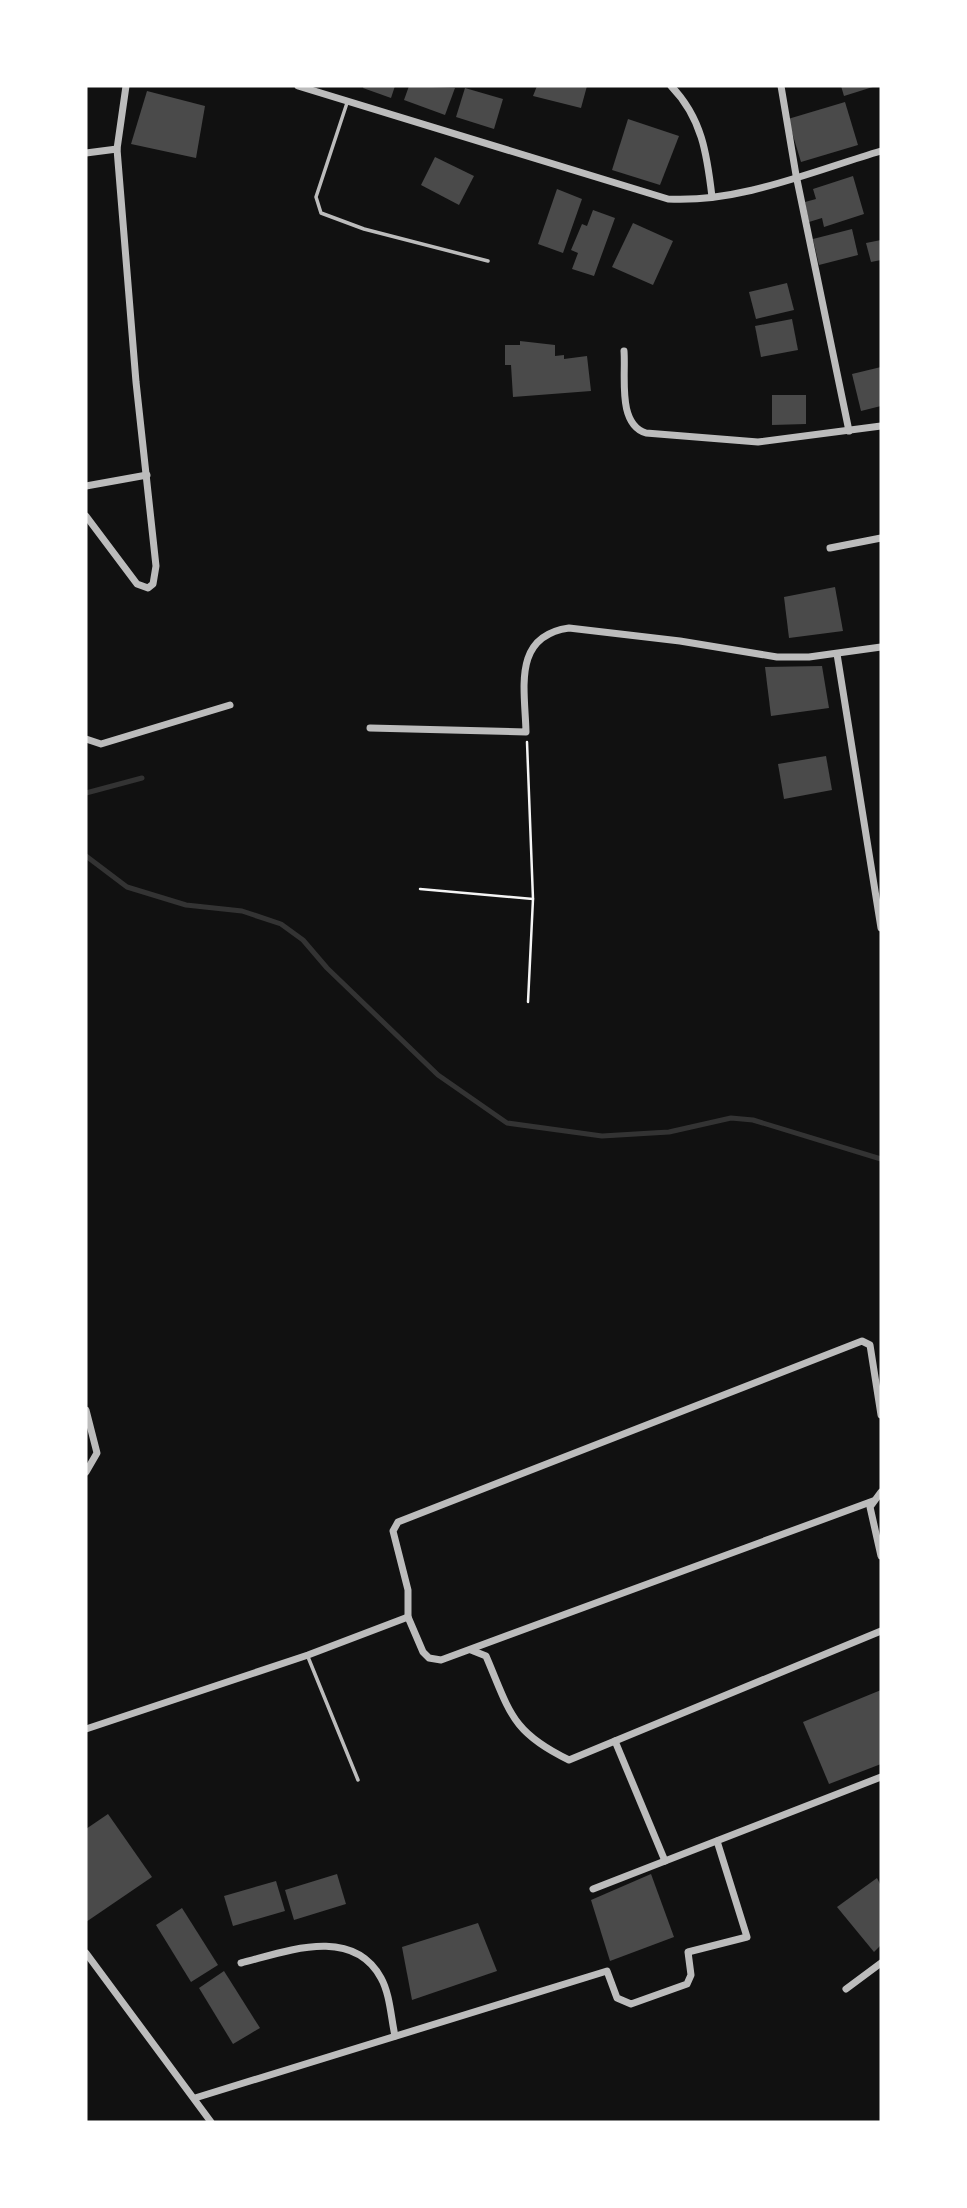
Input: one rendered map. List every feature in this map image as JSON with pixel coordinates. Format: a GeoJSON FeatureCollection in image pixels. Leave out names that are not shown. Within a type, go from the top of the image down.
{"type":"FeatureCollection","features":[{"type":"Feature","properties":{"kind":"street"},"geometry":{"type":"LineString","coordinates":[[86,516],[138,584],[148,588],[153,584],[156,566],[135,382],[117,149],[126,86]]}},
{"type":"Feature","properties":{"kind":"street"},"geometry":{"type":"LineString","coordinates":[[298,86],[650,195],[688,200],[738,194],[881,151]]}},
{"type":"Feature","properties":{"kind":"street"},"geometry":{"type":"LineString","coordinates":[[671,86],[698,124],[706,149],[712,197]]}},
{"type":"Feature","properties":{"kind":"street"},"geometry":{"type":"LineString","coordinates":[[782,86],[796,176],[849,431]]}},
{"type":"Feature","properties":{"kind":"street"},"geometry":{"type":"LineString","coordinates":[[86,153],[117,149]]}},
{"type":"Feature","properties":{"kind":"street"},"geometry":{"type":"LineString","coordinates":[[624,351],[627,414],[638,431],[737,442],[777,440],[881,426]]}},
{"type":"Feature","properties":{"kind":"street"},"geometry":{"type":"LineString","coordinates":[[86,486],[147,475]]}},
{"type":"Feature","properties":{"kind":"street"},"geometry":{"type":"LineString","coordinates":[[830,548],[881,538]]}},
{"type":"Feature","properties":{"kind":"street"},"geometry":{"type":"LineString","coordinates":[[370,728],[526,732],[524,675],[528,654],[540,638],[552,631],[569,628],[680,641],[778,657],[837,654],[881,647]]}},
{"type":"Feature","properties":{"kind":"street"},"geometry":{"type":"LineString","coordinates":[[837,654],[881,928]]}},
{"type":"Feature","properties":{"kind":"street"},"geometry":{"type":"LineString","coordinates":[[86,739],[101,744],[230,705]]}},
{"type":"Feature","properties":{"kind":"street"},"geometry":{"type":"LineString","coordinates":[[873,1501],[606,1597],[442,1660],[429,1658],[420,1647],[408,1617],[408,1590],[393,1531],[398,1522],[862,1341],[870,1345],[881,1415]]}},
{"type":"Feature","properties":{"kind":"street"},"geometry":{"type":"LineString","coordinates":[[86,1410],[97,1453],[86,1472]]}},
{"type":"Feature","properties":{"kind":"street"},"geometry":{"type":"LineString","coordinates":[[881,1492],[870,1507],[881,1556]]}},
{"type":"Feature","properties":{"kind":"street"},"geometry":{"type":"LineString","coordinates":[[86,1729],[308,1655],[408,1617]]}},
{"type":"Feature","properties":{"kind":"street"},"geometry":{"type":"LineString","coordinates":[[470,1650],[486,1656],[512,1718],[540,1746],[569,1760],[881,1631]]}},
{"type":"Feature","properties":{"kind":"street"},"geometry":{"type":"LineString","coordinates":[[615,1741],[665,1861]]}},
{"type":"Feature","properties":{"kind":"street"},"geometry":{"type":"LineString","coordinates":[[593,1889],[881,1777]]}},
{"type":"Feature","properties":{"kind":"street"},"geometry":{"type":"LineString","coordinates":[[195,2098],[607,1971],[617,1998],[631,2004],[687,1984],[691,1975],[688,1952],[747,1937],[717,1841]]}},
{"type":"Feature","properties":{"kind":"street"},"geometry":{"type":"LineString","coordinates":[[241,1963],[308,1947],[333,1945],[347,1951],[369,1964],[383,1980],[395,2036]]}},
{"type":"Feature","properties":{"kind":"street"},"geometry":{"type":"LineString","coordinates":[[86,1954],[211,2122]]}},
{"type":"Feature","properties":{"kind":"street"},"geometry":{"type":"LineString","coordinates":[[846,1989],[881,1963]]}},
{"type":"Feature","properties":{"kind":"lane"},"geometry":{"type":"LineString","coordinates":[[347,101],[316,197],[321,213],[364,229],[488,261]]}},
{"type":"Feature","properties":{"kind":"lane"},"geometry":{"type":"LineString","coordinates":[[308,1655],[358,1780]]}},
{"type":"Feature","properties":{"kind":"path"},"geometry":{"type":"LineString","coordinates":[[526,732],[533,899],[528,1002]]}},
{"type":"Feature","properties":{"kind":"path"},"geometry":{"type":"LineString","coordinates":[[421,889],[533,899]]}},
{"type":"Feature","properties":{"kind":"building"},"geometry":{"type":"Polygon","coordinates":[[[395,86],[391,98],[363,88],[395,86]]]}},
{"type":"Feature","properties":{"kind":"building"},"geometry":{"type":"Polygon","coordinates":[[[409,86],[455,88],[445,115],[404,100],[409,86]]]}},
{"type":"Feature","properties":{"kind":"building"},"geometry":{"type":"Polygon","coordinates":[[[537,86],[587,86],[581,108],[533,96],[537,86]]]}},
{"type":"Feature","properties":{"kind":"building"},"geometry":{"type":"Polygon","coordinates":[[[841,86],[876,86],[844,96],[841,86]]]}},
{"type":"Feature","properties":{"kind":"building"},"geometry":{"type":"Polygon","coordinates":[[[465,88],[503,99],[494,129],[456,117],[465,88]]]}},
{"type":"Feature","properties":{"kind":"building"},"geometry":{"type":"Polygon","coordinates":[[[147,91],[205,106],[196,158],[131,144],[147,91]]]}},
{"type":"Feature","properties":{"kind":"building"},"geometry":{"type":"Polygon","coordinates":[[[845,102],[858,145],[801,162],[788,119],[845,102]]]}},
{"type":"Feature","properties":{"kind":"building"},"geometry":{"type":"Polygon","coordinates":[[[628,119],[679,136],[660,185],[612,170],[628,119]]]}},
{"type":"Feature","properties":{"kind":"building"},"geometry":{"type":"Polygon","coordinates":[[[435,157],[474,176],[459,205],[421,185],[435,157]]]}},
{"type":"Feature","properties":{"kind":"building"},"geometry":{"type":"Polygon","coordinates":[[[853,176],[864,214],[824,227],[822,218],[809,222],[805,202],[816,199],[813,189],[853,176]]]}},
{"type":"Feature","properties":{"kind":"building"},"geometry":{"type":"Polygon","coordinates":[[[557,189],[582,199],[563,253],[538,244],[557,189]]]}},
{"type":"Feature","properties":{"kind":"building"},"geometry":{"type":"Polygon","coordinates":[[[593,210],[615,218],[594,276],[572,269],[578,253],[571,250],[582,224],[587,226],[593,210]]]}},
{"type":"Feature","properties":{"kind":"building"},"geometry":{"type":"Polygon","coordinates":[[[633,223],[673,241],[653,285],[612,267],[633,223]]]}},
{"type":"Feature","properties":{"kind":"building"},"geometry":{"type":"Polygon","coordinates":[[[852,229],[858,255],[819,265],[813,239],[852,229]]]}},
{"type":"Feature","properties":{"kind":"building"},"geometry":{"type":"Polygon","coordinates":[[[881,240],[881,260],[871,262],[866,243],[881,240]]]}},
{"type":"Feature","properties":{"kind":"building"},"geometry":{"type":"Polygon","coordinates":[[[787,283],[794,310],[756,319],[749,292],[787,283]]]}},
{"type":"Feature","properties":{"kind":"building"},"geometry":{"type":"Polygon","coordinates":[[[792,319],[798,350],[761,357],[755,326],[792,319]]]}},
{"type":"Feature","properties":{"kind":"building"},"geometry":{"type":"Polygon","coordinates":[[[520,341],[555,345],[555,356],[564,355],[564,359],[587,356],[591,391],[513,397],[511,365],[505,365],[505,345],[520,345],[520,341]]]}},
{"type":"Feature","properties":{"kind":"building"},"geometry":{"type":"Polygon","coordinates":[[[881,367],[881,406],[861,411],[852,374],[881,367]]]}},
{"type":"Feature","properties":{"kind":"building"},"geometry":{"type":"Polygon","coordinates":[[[772,395],[806,395],[806,424],[772,425],[772,395]]]}},
{"type":"Feature","properties":{"kind":"building"},"geometry":{"type":"Polygon","coordinates":[[[835,587],[843,631],[789,638],[784,597],[835,587]]]}},
{"type":"Feature","properties":{"kind":"building"},"geometry":{"type":"Polygon","coordinates":[[[822,666],[829,708],[771,716],[765,667],[822,666]]]}},
{"type":"Feature","properties":{"kind":"building"},"geometry":{"type":"Polygon","coordinates":[[[826,756],[832,790],[784,799],[778,764],[826,756]]]}},
{"type":"Feature","properties":{"kind":"building"},"geometry":{"type":"Polygon","coordinates":[[[881,1690],[881,1764],[829,1784],[803,1722],[881,1690]]]}},
{"type":"Feature","properties":{"kind":"building"},"geometry":{"type":"Polygon","coordinates":[[[108,1814],[152,1877],[86,1922],[86,1829],[108,1814]]]}},
{"type":"Feature","properties":{"kind":"building"},"geometry":{"type":"Polygon","coordinates":[[[337,1874],[346,1904],[294,1920],[285,1890],[337,1874]]]}},
{"type":"Feature","properties":{"kind":"building"},"geometry":{"type":"Polygon","coordinates":[[[651,1874],[674,1937],[610,1961],[591,1900],[651,1874]]]}},
{"type":"Feature","properties":{"kind":"building"},"geometry":{"type":"Polygon","coordinates":[[[877,1878],[881,1886],[881,1945],[874,1952],[837,1907],[877,1878]]]}},
{"type":"Feature","properties":{"kind":"building"},"geometry":{"type":"Polygon","coordinates":[[[276,1881],[285,1911],[233,1926],[224,1896],[276,1881]]]}},
{"type":"Feature","properties":{"kind":"building"},"geometry":{"type":"Polygon","coordinates":[[[182,1908],[218,1965],[191,1982],[156,1925],[182,1908]]]}},
{"type":"Feature","properties":{"kind":"building"},"geometry":{"type":"Polygon","coordinates":[[[478,1923],[497,1971],[412,2000],[402,1947],[478,1923]]]}},
{"type":"Feature","properties":{"kind":"building"},"geometry":{"type":"Polygon","coordinates":[[[224,1971],[260,2028],[233,2044],[199,1988],[224,1971]]]}},
{"type":"Feature","properties":{"kind":"waterway"},"geometry":{"type":"LineString","coordinates":[[86,793],[142,778]]}},
{"type":"Feature","properties":{"kind":"waterway"},"geometry":{"type":"LineString","coordinates":[[86,856],[127,887],[186,905],[242,911],[281,924],[303,940],[327,968],[438,1075],[507,1123],[602,1136],[669,1132],[731,1118],[753,1120],[881,1159]]}}]}
